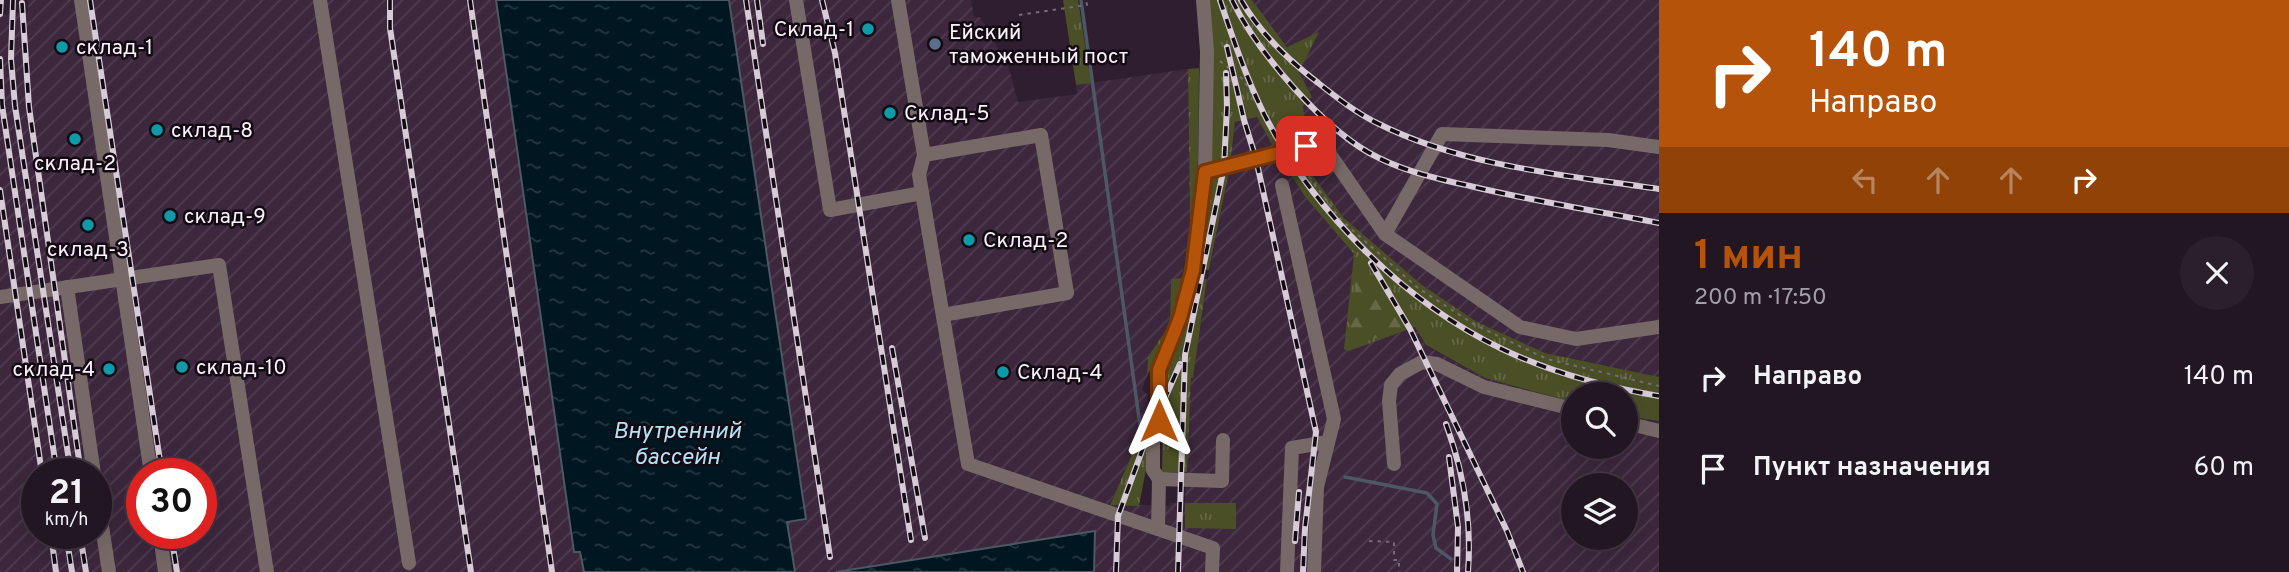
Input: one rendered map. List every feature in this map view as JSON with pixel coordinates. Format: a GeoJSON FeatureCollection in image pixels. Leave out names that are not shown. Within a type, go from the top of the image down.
{"type":"FeatureCollection","features":[{"type":"Feature","properties":{"kind":"street"},"geometry":{"type":"LineString","coordinates":[[81,0],[149,458]]}},
{"type":"Feature","properties":{"kind":"street"},"geometry":{"type":"LineString","coordinates":[[320,0],[409,563]]}},
{"type":"Feature","properties":{"kind":"street"},"geometry":{"type":"LineString","coordinates":[[796,0],[830,211],[922,193]]}},
{"type":"Feature","properties":{"kind":"street"},"geometry":{"type":"LineString","coordinates":[[898,0],[924,155],[919,175],[968,464],[1213,548],[1212,572]]}},
{"type":"Feature","properties":{"kind":"street"},"geometry":{"type":"LineString","coordinates":[[1158,529],[1158,479],[1153,470],[1153,434],[1159,421],[1159,370],[1180,318],[1193,270],[1205,172],[1207,51],[1203,0]]}},
{"type":"Feature","properties":{"kind":"street"},"geometry":{"type":"LineString","coordinates":[[1385,234],[1442,134],[1608,140],[1659,148]]}},
{"type":"Feature","properties":{"kind":"street"},"geometry":{"type":"LineString","coordinates":[[924,155],[1041,135],[1067,293],[943,314]]}},
{"type":"Feature","properties":{"kind":"street"},"geometry":{"type":"LineString","coordinates":[[1205,172],[1306,146],[1327,150],[1385,234],[1520,327],[1576,339],[1659,327]]}},
{"type":"Feature","properties":{"kind":"street"},"geometry":{"type":"LineString","coordinates":[[1282,185],[1334,419],[1317,487],[1314,572]]}},
{"type":"Feature","properties":{"kind":"street"},"geometry":{"type":"LineString","coordinates":[[0,297],[219,265],[267,572]]}},
{"type":"Feature","properties":{"kind":"street"},"geometry":{"type":"LineString","coordinates":[[67,287],[92,458]]}},
{"type":"Feature","properties":{"kind":"street"},"geometry":{"type":"LineString","coordinates":[[1394,464],[1389,401],[1391,385],[1400,374],[1422,362],[1437,364],[1485,387],[1561,406]]}},
{"type":"Feature","properties":{"kind":"street"},"geometry":{"type":"LineString","coordinates":[[1638,426],[1659,431]]}},
{"type":"Feature","properties":{"kind":"street"},"geometry":{"type":"LineString","coordinates":[[1158,479],[1222,481],[1223,440]]}},
{"type":"Feature","properties":{"kind":"street"},"geometry":{"type":"LineString","coordinates":[[1287,572],[1292,448],[1328,442]]}},
{"type":"Feature","properties":{"kind":"street"},"geometry":{"type":"LineString","coordinates":[[105,549],[109,572]]}},
{"type":"Feature","properties":{"kind":"street"},"geometry":{"type":"LineString","coordinates":[[162,549],[165,572]]}},
{"type":"Feature","properties":{"kind":"path"},"geometry":{"type":"LineString","coordinates":[[1019,15],[1087,5],[1086,0]]}},
{"type":"Feature","properties":{"kind":"path"},"geometry":{"type":"LineString","coordinates":[[1369,541],[1394,542],[1394,560],[1399,560],[1399,572]]}},
{"type":"Feature","properties":{"kind":"shaded area"},"geometry":{"type":"Polygon","coordinates":[[[28,0],[496,0],[574,552],[580,551],[584,572],[0,572],[0,15],[28,12],[28,0]]]}},
{"type":"Feature","properties":{"kind":"shaded area"},"geometry":{"type":"Polygon","coordinates":[[[729,0],[971,0],[974,17],[980,17],[1008,65],[1018,102],[1077,94],[1076,85],[1188,69],[1190,224],[1182,278],[1171,280],[1170,324],[1148,357],[1147,376],[1142,390],[1147,394],[1148,417],[1110,504],[1170,506],[1170,503],[1185,502],[1191,378],[1230,166],[1235,122],[1258,117],[1278,156],[1306,198],[1354,254],[1345,349],[1349,351],[1415,327],[1426,346],[1485,378],[1561,399],[1561,459],[1638,459],[1638,418],[1659,421],[1659,572],[1094,572],[1095,531],[836,572],[795,572],[787,522],[806,519],[729,0]]]}},
{"type":"Feature","properties":{"kind":"shaded area"},"geometry":{"type":"Polygon","coordinates":[[[1252,0],[1659,0],[1659,377],[1545,353],[1477,322],[1422,285],[1344,218],[1313,176],[1305,151],[1307,136],[1303,106],[1312,97],[1299,72],[1318,33],[1287,47],[1252,0]]]}},
{"type":"Feature","properties":{"kind":"green space"},"geometry":{"type":"Polygon","coordinates":[[[1063,0],[1078,0],[1091,83],[1076,85],[1063,0]]]}},
{"type":"Feature","properties":{"kind":"green space"},"geometry":{"type":"Polygon","coordinates":[[[1208,0],[1252,0],[1287,47],[1319,32],[1299,72],[1312,97],[1303,106],[1307,136],[1305,151],[1313,176],[1344,218],[1422,285],[1477,322],[1545,353],[1659,377],[1659,421],[1638,418],[1638,382],[1561,382],[1561,399],[1485,378],[1426,345],[1415,327],[1349,351],[1344,349],[1354,254],[1306,198],[1278,156],[1257,117],[1235,122],[1230,166],[1209,270],[1198,268],[1208,0]]]}},
{"type":"Feature","properties":{"kind":"green space"},"geometry":{"type":"Polygon","coordinates":[[[1199,68],[1198,166],[1188,267],[1171,328],[1147,376],[1148,357],[1170,324],[1171,279],[1183,278],[1190,224],[1188,69],[1199,68]]]}},
{"type":"Feature","properties":{"kind":"green space"},"geometry":{"type":"Polygon","coordinates":[[[1359,262],[1368,269],[1403,326],[1351,347],[1348,338],[1355,288],[1353,274],[1359,262]]]}},
{"type":"Feature","properties":{"kind":"green space"},"geometry":{"type":"Polygon","coordinates":[[[1197,278],[1207,279],[1191,378],[1187,472],[1162,472],[1164,376],[1186,326],[1197,278]]]}},
{"type":"Feature","properties":{"kind":"green space"},"geometry":{"type":"Polygon","coordinates":[[[1148,417],[1147,464],[1139,506],[1110,505],[1148,417]]]}},
{"type":"Feature","properties":{"kind":"green space"},"geometry":{"type":"Polygon","coordinates":[[[1185,503],[1236,503],[1236,529],[1185,528],[1185,503]]]}},
{"type":"Feature","properties":{"kind":"water","name":"Внутренний бассейн"},"geometry":{"type":"Polygon","coordinates":[[[496,0],[729,0],[806,519],[787,522],[795,572],[584,572],[580,552],[574,552],[496,0]]]}},
{"type":"Feature","properties":{"kind":"water"},"geometry":{"type":"Polygon","coordinates":[[[1095,531],[1094,572],[836,572],[1095,531]]]}},
{"type":"Feature","properties":{"kind":"waterway"},"geometry":{"type":"LineString","coordinates":[[1081,0],[1140,425]]}},
{"type":"Feature","properties":{"kind":"waterway"},"geometry":{"type":"LineString","coordinates":[[1345,477],[1427,493],[1437,504],[1433,535],[1436,548],[1451,559]]}},
{"type":"Feature","properties":{"kind":"railway"},"geometry":{"type":"LineString","coordinates":[[0,14],[1,0]]}},
{"type":"Feature","properties":{"kind":"railway"},"geometry":{"type":"LineString","coordinates":[[13,0],[11,59],[15,106],[69,458]]}},
{"type":"Feature","properties":{"kind":"railway"},"geometry":{"type":"LineString","coordinates":[[90,0],[160,458]]}},
{"type":"Feature","properties":{"kind":"railway"},"geometry":{"type":"LineString","coordinates":[[390,0],[390,28],[471,572]]}},
{"type":"Feature","properties":{"kind":"railway"},"geometry":{"type":"LineString","coordinates":[[470,0],[552,572]]}},
{"type":"Feature","properties":{"kind":"railway"},"geometry":{"type":"LineString","coordinates":[[746,0],[830,557]]}},
{"type":"Feature","properties":{"kind":"railway"},"geometry":{"type":"LineString","coordinates":[[757,0],[763,44]]}},
{"type":"Feature","properties":{"kind":"railway"},"geometry":{"type":"LineString","coordinates":[[822,0],[835,53],[911,540]]}},
{"type":"Feature","properties":{"kind":"railway"},"geometry":{"type":"LineString","coordinates":[[1220,0],[1251,86],[1284,150],[1335,219],[1397,280],[1466,329],[1521,358],[1579,378],[1659,396]]}},
{"type":"Feature","properties":{"kind":"railway"},"geometry":{"type":"LineString","coordinates":[[1232,0],[1258,43],[1295,89],[1337,130],[1379,158],[1412,171],[1458,183],[1659,223]]}},
{"type":"Feature","properties":{"kind":"railway"},"geometry":{"type":"LineString","coordinates":[[1241,0],[1275,45],[1324,88],[1362,115],[1412,139],[1481,160],[1552,174],[1659,189]]}},
{"type":"Feature","properties":{"kind":"railway"},"geometry":{"type":"LineString","coordinates":[[22,3],[29,107],[79,458]]}},
{"type":"Feature","properties":{"kind":"railway"},"geometry":{"type":"LineString","coordinates":[[1227,47],[1256,159],[1316,432],[1303,572]]}},
{"type":"Feature","properties":{"kind":"railway"},"geometry":{"type":"LineString","coordinates":[[0,59],[2,105],[55,458]]}},
{"type":"Feature","properties":{"kind":"railway"},"geometry":{"type":"LineString","coordinates":[[1178,572],[1185,355],[1224,167],[1226,73]]}},
{"type":"Feature","properties":{"kind":"railway"},"geometry":{"type":"LineString","coordinates":[[0,190],[40,458]]}},
{"type":"Feature","properties":{"kind":"railway"},"geometry":{"type":"LineString","coordinates":[[1371,263],[1410,329],[1507,531],[1523,572]]}},
{"type":"Feature","properties":{"kind":"railway"},"geometry":{"type":"LineString","coordinates":[[892,348],[925,538]]}},
{"type":"Feature","properties":{"kind":"railway"},"geometry":{"type":"LineString","coordinates":[[1116,572],[1118,516],[1143,448],[1180,364]]}},
{"type":"Feature","properties":{"kind":"railway"},"geometry":{"type":"LineString","coordinates":[[1446,424],[1458,460],[1468,515],[1468,572]]}},
{"type":"Feature","properties":{"kind":"railway"},"geometry":{"type":"LineString","coordinates":[[1449,457],[1458,527],[1457,572]]}},
{"type":"Feature","properties":{"kind":"railway"},"geometry":{"type":"LineString","coordinates":[[1295,541],[1299,492]]}},
{"type":"Feature","properties":{"kind":"railway"},"geometry":{"type":"LineString","coordinates":[[53,549],[56,572]]}},
{"type":"Feature","properties":{"kind":"railway"},"geometry":{"type":"LineString","coordinates":[[68,549],[72,572]]}},
{"type":"Feature","properties":{"kind":"railway"},"geometry":{"type":"LineString","coordinates":[[82,549],[86,572]]}},
{"type":"Feature","properties":{"kind":"railway"},"geometry":{"type":"LineString","coordinates":[[173,549],[177,572]]}},
{"type":"Feature","properties":{"kind":"place","name":"Склад-1"},"geometry":{"type":"Point","coordinates":[868,29]}},
{"type":"Feature","properties":{"kind":"place","name":"Ейский таможенный пост"},"geometry":{"type":"Point","coordinates":[935,44]}},
{"type":"Feature","properties":{"kind":"place","name":"склад-1"},"geometry":{"type":"Point","coordinates":[62,47]}},
{"type":"Feature","properties":{"kind":"place","name":"Склад-5"},"geometry":{"type":"Point","coordinates":[890,113]}},
{"type":"Feature","properties":{"kind":"place","name":"склад-8"},"geometry":{"type":"Point","coordinates":[157,130]}},
{"type":"Feature","properties":{"kind":"place","name":"склад-2"},"geometry":{"type":"Point","coordinates":[75,139]}},
{"type":"Feature","properties":{"kind":"place","name":"склад-9"},"geometry":{"type":"Point","coordinates":[170,216]}},
{"type":"Feature","properties":{"kind":"place","name":"склад-3"},"geometry":{"type":"Point","coordinates":[88,225]}},
{"type":"Feature","properties":{"kind":"place","name":"Склад-2"},"geometry":{"type":"Point","coordinates":[969,240]}},
{"type":"Feature","properties":{"kind":"place","name":"склад-10"},"geometry":{"type":"Point","coordinates":[182,367]}},
{"type":"Feature","properties":{"kind":"place","name":"склад-4"},"geometry":{"type":"Point","coordinates":[109,369]}},
{"type":"Feature","properties":{"kind":"place","name":"Склад-4"},"geometry":{"type":"Point","coordinates":[1003,372]}},
{"type":"Feature","properties":{"kind":"route"},"geometry":{"type":"LineString","coordinates":[[1159,421],[1159,370],[1180,318],[1193,270],[1205,172],[1306,146]]}}]}
